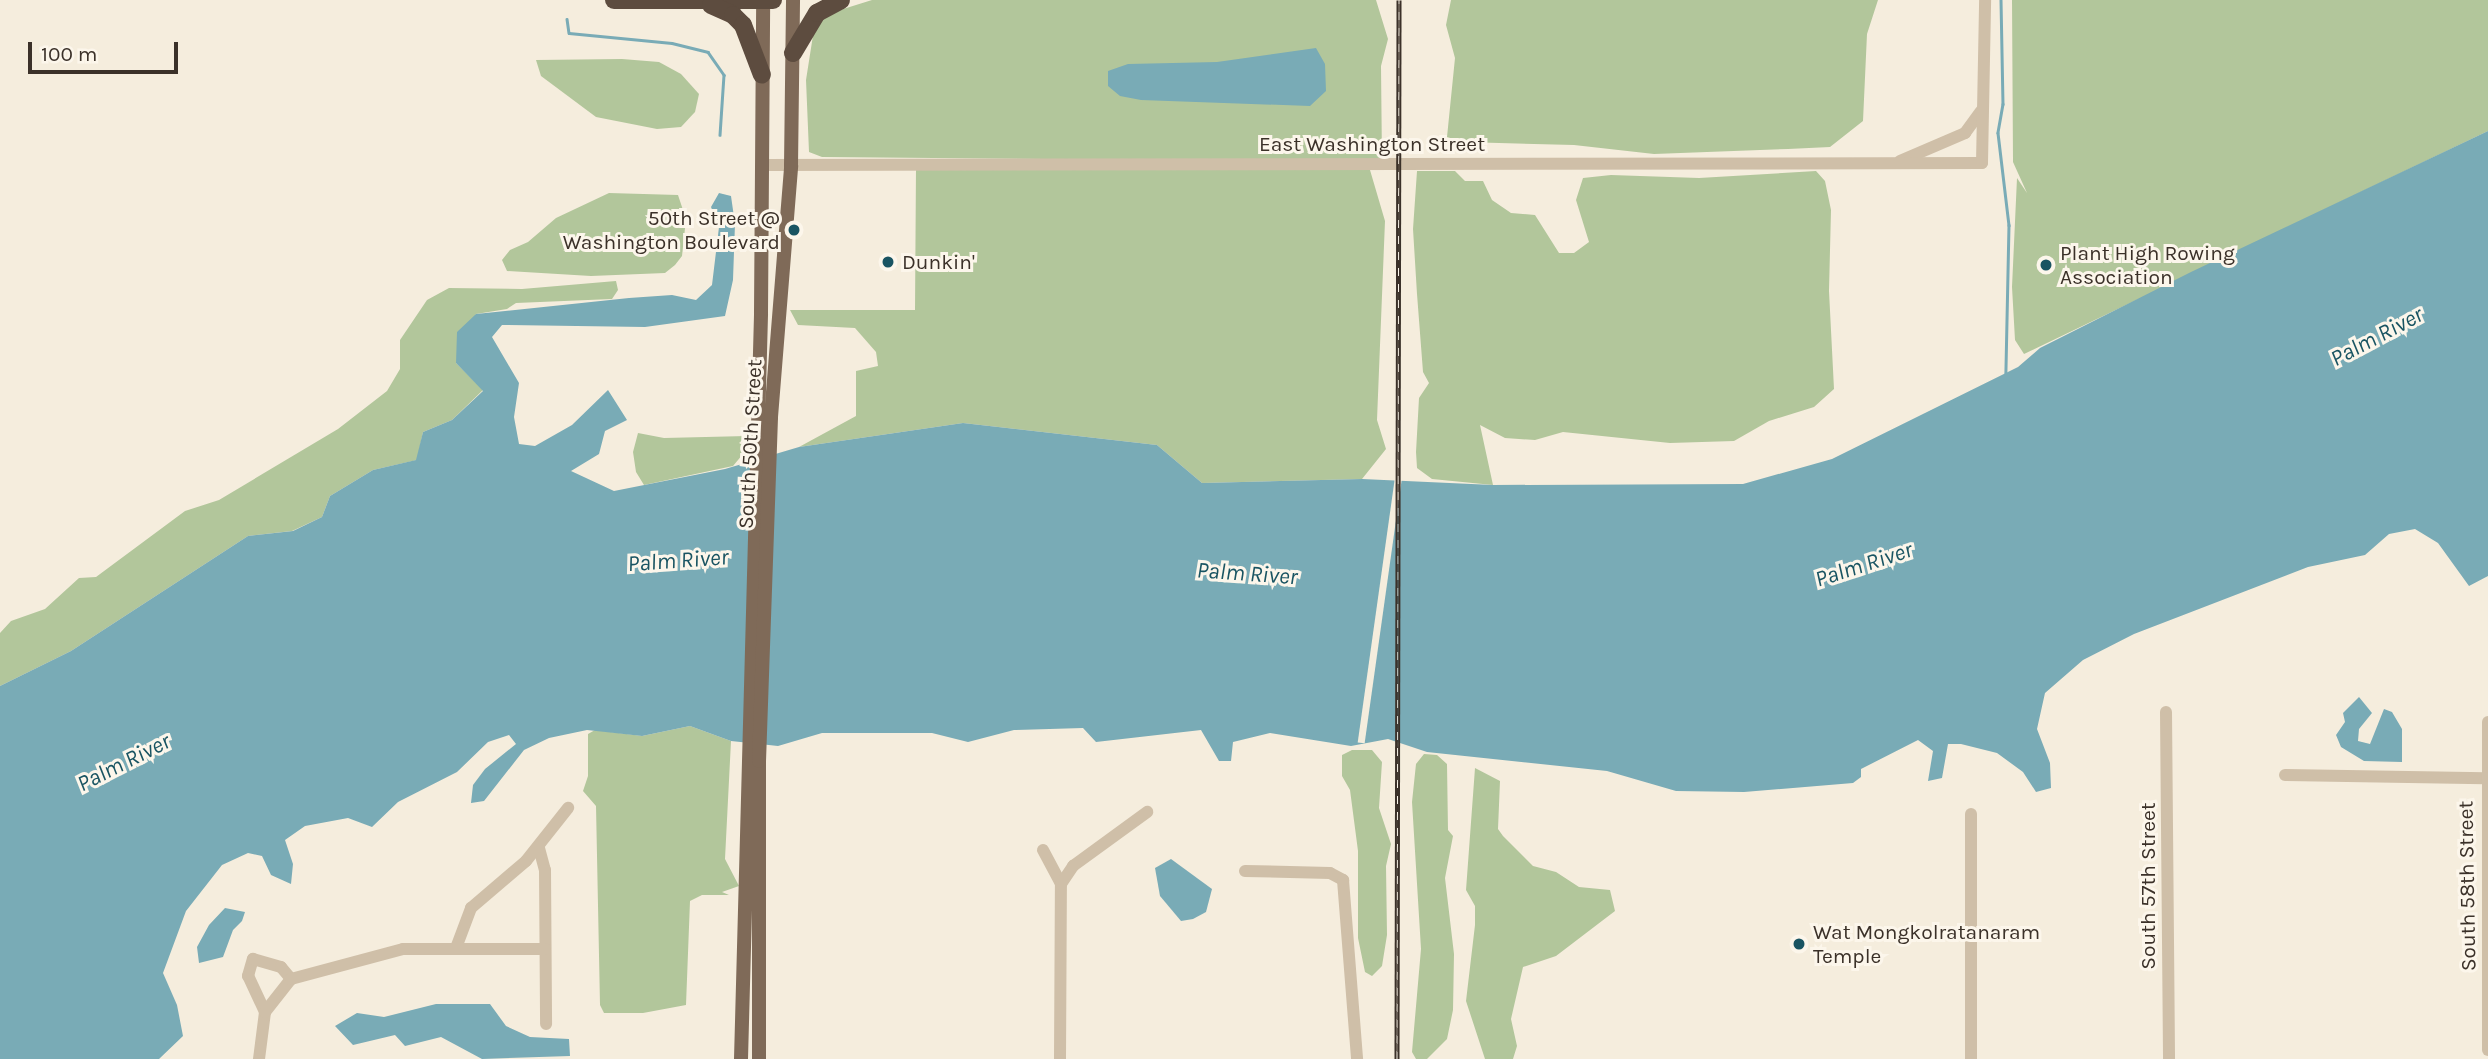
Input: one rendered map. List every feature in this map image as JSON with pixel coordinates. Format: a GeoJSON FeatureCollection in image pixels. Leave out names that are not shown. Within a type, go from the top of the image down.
{"type":"FeatureCollection","features":[{"type":"Feature","properties":{"kind":"highway"},"geometry":{"type":"LineString","coordinates":[[614,0],[766,1]]}},
{"type":"Feature","properties":{"kind":"highway"},"geometry":{"type":"LineString","coordinates":[[793,53],[817,13],[841,0]]}},
{"type":"Feature","properties":{"kind":"highway"},"geometry":{"type":"LineString","coordinates":[[697,2],[738,19],[752,40],[762,75]]}},
{"type":"Feature","properties":{"kind":"main road","name":"South 50th Street"},"geometry":{"type":"LineString","coordinates":[[764,416],[791,166],[793,0]]}},
{"type":"Feature","properties":{"kind":"main road","name":"South 50th Street"},"geometry":{"type":"LineString","coordinates":[[741,1059],[764,416],[762,75],[766,1]]}},
{"type":"Feature","properties":{"kind":"main road","name":"South 50th Street"},"geometry":{"type":"LineString","coordinates":[[753,761],[759,1059]]}},
{"type":"Feature","properties":{"kind":"street"},"geometry":{"type":"LineString","coordinates":[[1894,164],[1965,133],[1981,111],[1985,0]]}},
{"type":"Feature","properties":{"kind":"street","name":"East Washington Street"},"geometry":{"type":"LineString","coordinates":[[762,165],[1982,163],[1981,111]]}},
{"type":"Feature","properties":{"kind":"street","name":"South 57th Street"},"geometry":{"type":"LineString","coordinates":[[2166,712],[2169,1059]]}},
{"type":"Feature","properties":{"kind":"street","name":"South 58th Street"},"geometry":{"type":"LineString","coordinates":[[2488,722],[2485,778],[2488,1050]]}},
{"type":"Feature","properties":{"kind":"street"},"geometry":{"type":"LineString","coordinates":[[2285,775],[2485,778]]}},
{"type":"Feature","properties":{"kind":"street"},"geometry":{"type":"LineString","coordinates":[[456,948],[471,908],[538,848],[568,808]]}},
{"type":"Feature","properties":{"kind":"street"},"geometry":{"type":"LineString","coordinates":[[1061,884],[1073,866],[1147,812]]}},
{"type":"Feature","properties":{"kind":"street"},"geometry":{"type":"LineString","coordinates":[[1971,814],[1971,1059]]}},
{"type":"Feature","properties":{"kind":"street"},"geometry":{"type":"LineString","coordinates":[[538,848],[545,870],[545,1024]]}},
{"type":"Feature","properties":{"kind":"street"},"geometry":{"type":"LineString","coordinates":[[1042,850],[1061,884],[1060,1059]]}},
{"type":"Feature","properties":{"kind":"street"},"geometry":{"type":"LineString","coordinates":[[1245,871],[1330,873],[1343,880],[1357,1059]]}},
{"type":"Feature","properties":{"kind":"street"},"geometry":{"type":"LineString","coordinates":[[265,1012],[290,979],[384,952],[456,948],[545,949]]}},
{"type":"Feature","properties":{"kind":"street"},"geometry":{"type":"LineString","coordinates":[[263,1058],[265,1012],[248,976],[253,959],[281,967],[290,979]]}},
{"type":"Feature","properties":{"kind":"green space"},"geometry":{"type":"Polygon","coordinates":[[[872,0],[1376,0],[1388,39],[1381,66],[1382,162],[822,157],[809,152],[806,80],[814,29],[824,15],[872,0]]]}},
{"type":"Feature","properties":{"kind":"green space"},"geometry":{"type":"Polygon","coordinates":[[[1451,0],[1878,0],[1867,34],[1863,121],[1830,147],[1654,154],[1574,145],[1463,142],[1447,137],[1455,58],[1446,25],[1451,0]]]}},
{"type":"Feature","properties":{"kind":"green space"},"geometry":{"type":"Polygon","coordinates":[[[2012,0],[2488,0],[2488,131],[2024,354],[2015,340],[2012,287],[2017,178],[2027,193],[2013,162],[2012,0]]]}},
{"type":"Feature","properties":{"kind":"green space"},"geometry":{"type":"Polygon","coordinates":[[[622,59],[659,62],[681,74],[699,94],[695,112],[681,127],[657,129],[596,117],[541,76],[536,60],[622,59]]]}},
{"type":"Feature","properties":{"kind":"green space"},"geometry":{"type":"Polygon","coordinates":[[[916,167],[1370,170],[1385,221],[1377,420],[1386,449],[1362,479],[1202,483],[1157,445],[963,423],[799,447],[856,416],[856,371],[878,366],[876,352],[855,328],[798,325],[790,310],[915,310],[916,167]]]}},
{"type":"Feature","properties":{"kind":"green space"},"geometry":{"type":"Polygon","coordinates":[[[1417,171],[1455,171],[1465,181],[1483,181],[1492,200],[1511,213],[1535,215],[1559,253],[1574,253],[1589,242],[1576,200],[1583,178],[1611,175],[1699,178],[1816,171],[1825,181],[1831,210],[1829,291],[1834,389],[1814,407],[1769,421],[1734,441],[1670,443],[1563,432],[1535,440],[1505,438],[1480,425],[1493,485],[1432,479],[1417,468],[1416,452],[1419,398],[1429,383],[1423,372],[1413,229],[1417,171]]]}},
{"type":"Feature","properties":{"kind":"green space"},"geometry":{"type":"Polygon","coordinates":[[[609,193],[678,195],[686,219],[682,256],[675,265],[665,273],[591,276],[507,271],[502,260],[510,250],[528,242],[556,218],[609,193]]]}},
{"type":"Feature","properties":{"kind":"green space"},"geometry":{"type":"Polygon","coordinates":[[[616,281],[618,290],[612,299],[516,303],[507,309],[476,314],[456,363],[483,390],[452,420],[423,432],[417,460],[373,470],[330,496],[322,517],[292,531],[248,536],[71,651],[0,686],[0,633],[11,621],[45,609],[79,578],[96,577],[185,511],[219,500],[338,429],[387,391],[400,369],[400,340],[427,300],[449,288],[522,289],[616,281]]]}},
{"type":"Feature","properties":{"kind":"green space"},"geometry":{"type":"Polygon","coordinates":[[[638,433],[664,438],[747,436],[739,443],[748,448],[733,466],[644,485],[636,472],[633,452],[638,433]]]}},
{"type":"Feature","properties":{"kind":"green space"},"geometry":{"type":"Polygon","coordinates":[[[690,726],[731,741],[725,859],[739,886],[722,892],[729,895],[702,895],[690,901],[686,1005],[643,1013],[604,1013],[600,1005],[596,806],[583,791],[588,776],[588,734],[595,730],[642,736],[690,726]]]}},
{"type":"Feature","properties":{"kind":"green space"},"geometry":{"type":"Polygon","coordinates":[[[1352,750],[1372,750],[1382,762],[1379,808],[1391,844],[1386,866],[1387,935],[1382,966],[1372,976],[1365,972],[1358,938],[1358,851],[1350,790],[1342,776],[1342,755],[1352,750]]]}},
{"type":"Feature","properties":{"kind":"green space"},"geometry":{"type":"Polygon","coordinates":[[[1424,754],[1437,755],[1447,764],[1448,830],[1453,836],[1445,878],[1454,954],[1453,1010],[1447,1039],[1427,1059],[1416,1059],[1412,1052],[1421,949],[1412,802],[1416,764],[1424,754]]]}},
{"type":"Feature","properties":{"kind":"green space"},"geometry":{"type":"Polygon","coordinates":[[[1475,768],[1500,781],[1498,829],[1503,836],[1533,866],[1556,872],[1579,887],[1610,890],[1615,911],[1556,956],[1523,967],[1511,1019],[1517,1046],[1513,1059],[1485,1059],[1466,1001],[1475,925],[1475,906],[1466,890],[1475,768]]]}},
{"type":"Feature","properties":{"kind":"water"},"geometry":{"type":"Polygon","coordinates":[[[1316,48],[1325,64],[1326,91],[1310,106],[1141,100],[1120,96],[1108,86],[1108,71],[1128,64],[1217,62],[1316,48]]]}},
{"type":"Feature","properties":{"kind":"water","name":"Palm River"},"geometry":{"type":"Polygon","coordinates":[[[2488,131],[2488,576],[2469,586],[2438,543],[2415,529],[2389,534],[2365,555],[2308,567],[2134,634],[2083,660],[2045,693],[2037,729],[2050,763],[2051,788],[2036,792],[2023,772],[1997,753],[1961,744],[1948,744],[1942,778],[1928,781],[1933,751],[1918,740],[1861,769],[1861,777],[1853,783],[1744,792],[1676,791],[1607,771],[1427,752],[1388,739],[1351,746],[1270,733],[1233,742],[1231,761],[1219,761],[1201,730],[1096,742],[1083,728],[1014,730],[968,742],[932,733],[822,733],[778,746],[731,741],[690,726],[642,736],[587,730],[549,738],[524,750],[484,801],[471,803],[473,785],[485,769],[516,744],[509,735],[488,742],[457,772],[398,802],[372,827],[348,818],[305,826],[285,840],[293,864],[291,884],[271,875],[262,856],[248,853],[222,865],[186,911],[163,973],[177,1005],[183,1036],[159,1059],[0,1059],[0,686],[71,651],[248,536],[293,531],[322,517],[330,496],[373,470],[416,460],[423,432],[452,420],[483,391],[456,363],[457,332],[476,314],[672,295],[696,300],[712,285],[719,227],[711,207],[719,193],[731,196],[735,224],[733,280],[725,316],[645,327],[502,325],[492,337],[519,383],[514,417],[519,444],[535,446],[572,425],[608,390],[627,420],[605,431],[599,454],[571,471],[614,491],[725,469],[799,447],[963,423],[1157,445],[1202,483],[1362,479],[1493,485],[1743,484],[1832,459],[2018,367],[2040,348],[2191,272],[2488,131]]]}},
{"type":"Feature","properties":{"kind":"water"},"geometry":{"type":"Polygon","coordinates":[[[2359,697],[2372,713],[2359,729],[2358,741],[2370,744],[2384,709],[2392,712],[2402,729],[2402,762],[2364,761],[2341,747],[2336,735],[2345,722],[2343,713],[2359,697]]]}},
{"type":"Feature","properties":{"kind":"water"},"geometry":{"type":"Polygon","coordinates":[[[1171,859],[1212,889],[1206,912],[1193,919],[1181,921],[1160,896],[1155,868],[1171,859]]]}},
{"type":"Feature","properties":{"kind":"water"},"geometry":{"type":"Polygon","coordinates":[[[225,908],[245,912],[242,921],[233,930],[223,957],[199,963],[197,947],[209,925],[225,908]]]}},
{"type":"Feature","properties":{"kind":"water"},"geometry":{"type":"Polygon","coordinates":[[[436,1004],[490,1004],[506,1026],[530,1037],[569,1039],[570,1056],[482,1059],[441,1037],[405,1046],[395,1035],[353,1045],[335,1026],[357,1013],[384,1017],[436,1004]]]}},
{"type":"Feature","properties":{"kind":"pier"},"geometry":{"type":"Polygon","coordinates":[[[1395,477],[1402,478],[1365,743],[1358,742],[1395,477]]]}},
{"type":"Feature","properties":{"kind":"waterway"},"geometry":{"type":"LineString","coordinates":[[2001,0],[2003,104],[1998,133],[2009,225],[2006,373]]}},
{"type":"Feature","properties":{"kind":"waterway"},"geometry":{"type":"LineString","coordinates":[[567,19],[569,33],[672,43],[708,52],[724,75],[720,135]]}},
{"type":"Feature","properties":{"kind":"railway"},"geometry":{"type":"LineString","coordinates":[[1397,1059],[1399,0]]}},
{"type":"Feature","properties":{"kind":"place","name":"50th Street @ Washington Boulevard"},"geometry":{"type":"Point","coordinates":[794,230]}},
{"type":"Feature","properties":{"kind":"place","name":"Dunkin'"},"geometry":{"type":"Point","coordinates":[888,262]}},
{"type":"Feature","properties":{"kind":"place","name":"Plant High Rowing Association"},"geometry":{"type":"Point","coordinates":[2046,265]}},
{"type":"Feature","properties":{"kind":"place","name":"Wat Mongkolratanaram Temple"},"geometry":{"type":"Point","coordinates":[1799,944]}}]}
